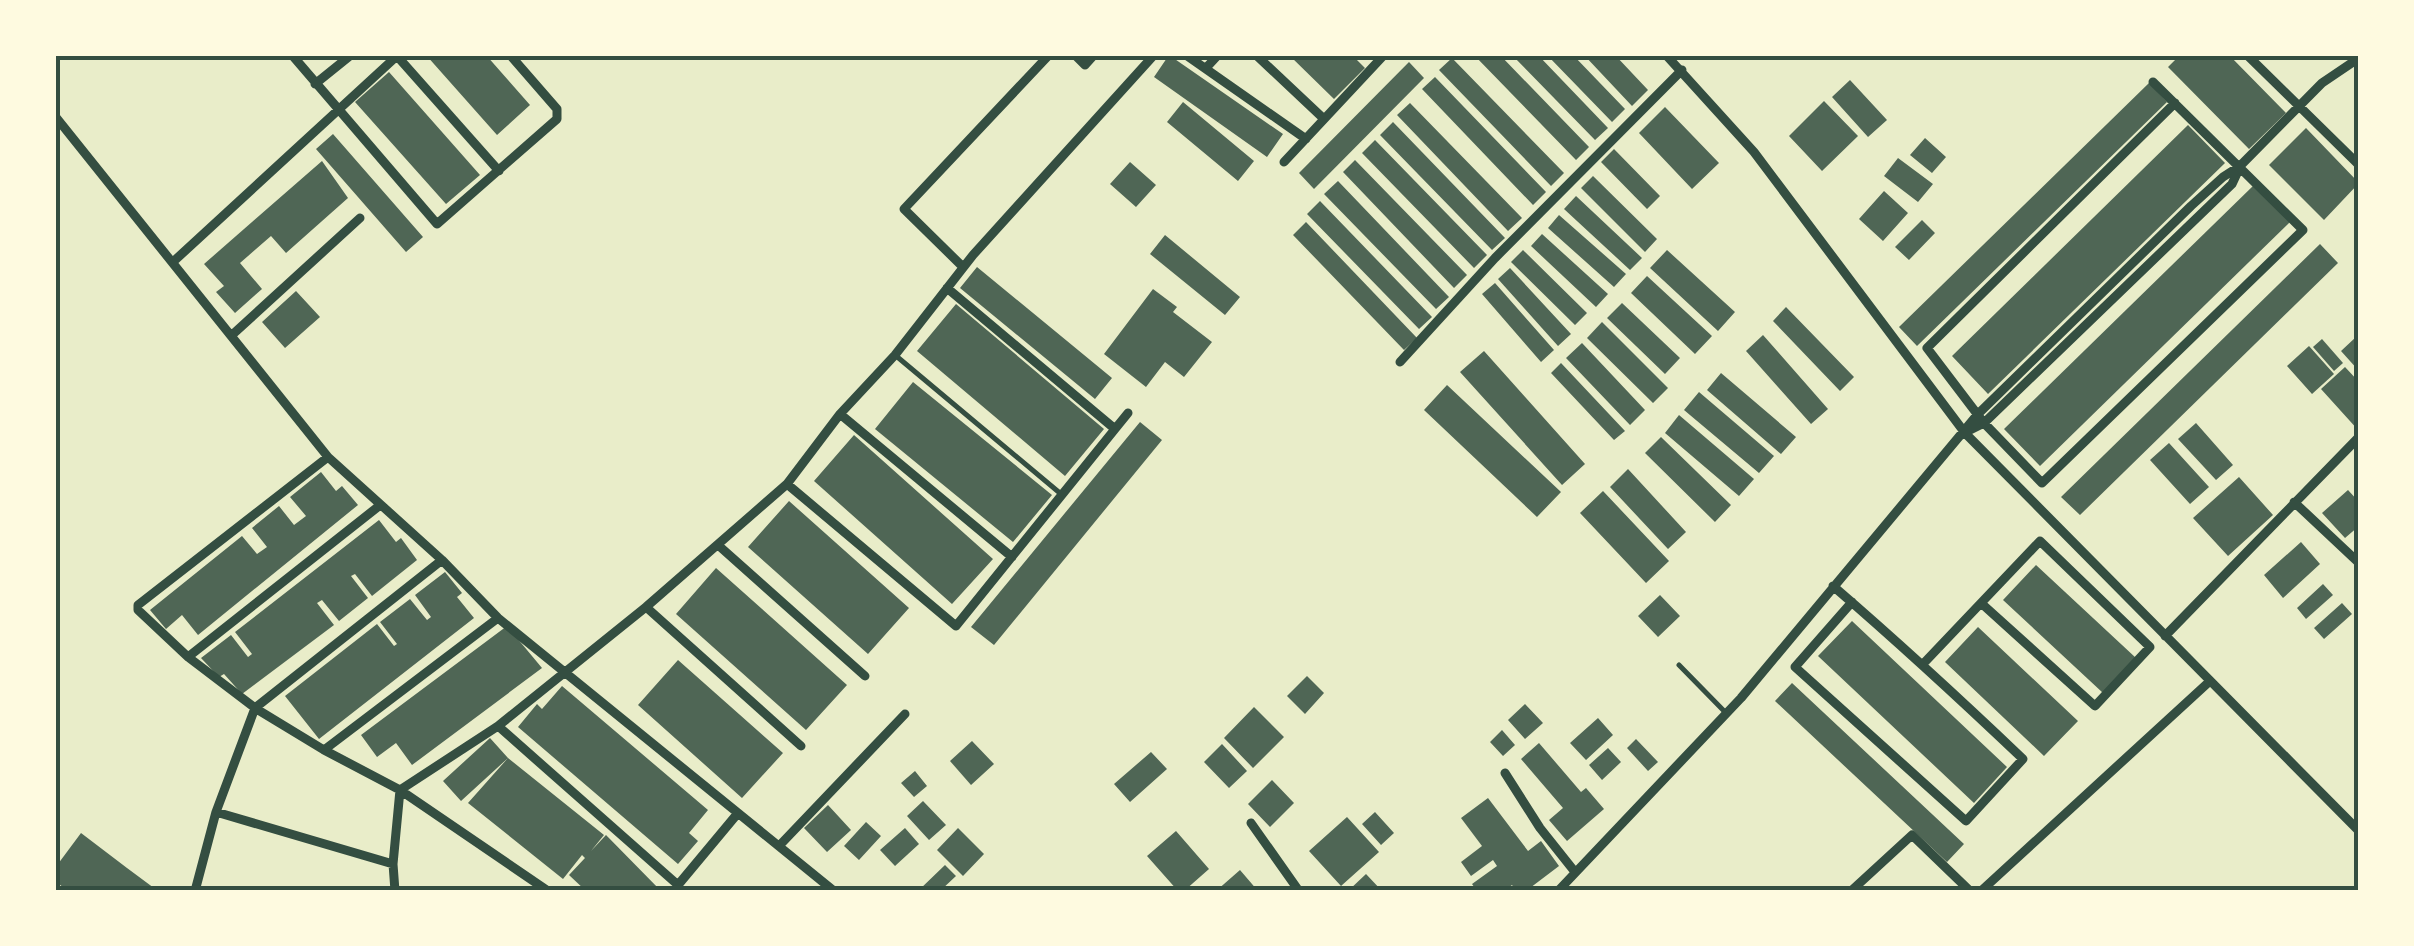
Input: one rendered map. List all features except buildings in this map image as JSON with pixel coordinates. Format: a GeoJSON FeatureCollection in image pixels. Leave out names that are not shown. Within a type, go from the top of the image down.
{"type":"FeatureCollection","features":[{"type":"Feature","properties":{"kind":"street"},"geometry":{"type":"LineString","coordinates":[[292,55],[437,224],[559,116],[510,55]]}},
{"type":"Feature","properties":{"kind":"street"},"geometry":{"type":"LineString","coordinates":[[315,84],[351,55]]}},
{"type":"Feature","properties":{"kind":"street"},"geometry":{"type":"LineString","coordinates":[[964,267],[904,208],[1049,55]]}},
{"type":"Feature","properties":{"kind":"street"},"geometry":{"type":"LineString","coordinates":[[1075,55],[1085,64],[1094,55]]}},
{"type":"Feature","properties":{"kind":"street"},"geometry":{"type":"LineString","coordinates":[[400,790],[498,726],[646,606],[787,484],[946,288],[1154,55]]}},
{"type":"Feature","properties":{"kind":"street"},"geometry":{"type":"LineString","coordinates":[[1186,55],[1306,138]]}},
{"type":"Feature","properties":{"kind":"street"},"geometry":{"type":"LineString","coordinates":[[1206,68],[1218,55]]}},
{"type":"Feature","properties":{"kind":"street"},"geometry":{"type":"LineString","coordinates":[[1256,55],[1324,120]]}},
{"type":"Feature","properties":{"kind":"street"},"geometry":{"type":"LineString","coordinates":[[1666,55],[1754,152],[1966,432],[2359,831]]}},
{"type":"Feature","properties":{"kind":"street"},"geometry":{"type":"LineString","coordinates":[[2246,55],[2359,165]]}},
{"type":"Feature","properties":{"kind":"street"},"geometry":{"type":"LineString","coordinates":[[174,261],[398,56],[500,171]]}},
{"type":"Feature","properties":{"kind":"street"},"geometry":{"type":"LineString","coordinates":[[1284,162],[1380,56]]}},
{"type":"Feature","properties":{"kind":"street"},"geometry":{"type":"LineString","coordinates":[[1558,891],[1726,712],[1966,432],[2124,281],[2196,209],[2222,177],[2240,166],[2322,82],[2359,58]]}},
{"type":"Feature","properties":{"kind":"street"},"geometry":{"type":"LineString","coordinates":[[1400,362],[1495,258],[1682,70]]}},
{"type":"Feature","properties":{"kind":"street"},"geometry":{"type":"LineString","coordinates":[[2153,82],[2175,102],[2240,166],[2303,230],[2042,483],[1981,418],[1926,348],[2175,102]]}},
{"type":"Feature","properties":{"kind":"street"},"geometry":{"type":"LineString","coordinates":[[55,116],[328,457],[442,560],[498,618],[834,891]]}},
{"type":"Feature","properties":{"kind":"street"},"geometry":{"type":"LineString","coordinates":[[232,335],[360,218]]}},
{"type":"Feature","properties":{"kind":"street"},"geometry":{"type":"LineString","coordinates":[[946,288],[1115,429]]}},
{"type":"Feature","properties":{"kind":"street"},"geometry":{"type":"LineString","coordinates":[[787,484],[956,626],[1128,413]]}},
{"type":"Feature","properties":{"kind":"street"},"geometry":{"type":"LineString","coordinates":[[840,414],[1012,557]]}},
{"type":"Feature","properties":{"kind":"street"},"geometry":{"type":"LineString","coordinates":[[2165,636],[2359,437]]}},
{"type":"Feature","properties":{"kind":"street"},"geometry":{"type":"LineString","coordinates":[[328,457],[138,604],[138,610],[188,657],[255,708],[400,790],[548,891]]}},
{"type":"Feature","properties":{"kind":"street"},"geometry":{"type":"LineString","coordinates":[[2294,502],[2359,563]]}},
{"type":"Feature","properties":{"kind":"street"},"geometry":{"type":"LineString","coordinates":[[188,657],[379,506]]}},
{"type":"Feature","properties":{"kind":"street"},"geometry":{"type":"LineString","coordinates":[[1923,664],[1980,603],[2040,541],[2150,648],[2095,706],[1980,603]]}},
{"type":"Feature","properties":{"kind":"street"},"geometry":{"type":"LineString","coordinates":[[718,545],[865,676]]}},
{"type":"Feature","properties":{"kind":"street"},"geometry":{"type":"LineString","coordinates":[[196,891],[216,812],[255,708],[442,560]]}},
{"type":"Feature","properties":{"kind":"street"},"geometry":{"type":"LineString","coordinates":[[1834,586],[1923,664],[2024,758],[1966,820],[1795,667],[1852,602]]}},
{"type":"Feature","properties":{"kind":"street"},"geometry":{"type":"LineString","coordinates":[[646,606],[801,746]]}},
{"type":"Feature","properties":{"kind":"street"},"geometry":{"type":"LineString","coordinates":[[324,750],[498,618]]}},
{"type":"Feature","properties":{"kind":"street"},"geometry":{"type":"LineString","coordinates":[[1980,891],[2210,681]]}},
{"type":"Feature","properties":{"kind":"street"},"geometry":{"type":"LineString","coordinates":[[779,846],[905,714]]}},
{"type":"Feature","properties":{"kind":"street"},"geometry":{"type":"LineString","coordinates":[[498,726],[675,888],[738,813]]}},
{"type":"Feature","properties":{"kind":"street"},"geometry":{"type":"LineString","coordinates":[[1506,773],[1540,828],[1576,872]]}},
{"type":"Feature","properties":{"kind":"street"},"geometry":{"type":"LineString","coordinates":[[395,891],[393,864],[400,790]]}},
{"type":"Feature","properties":{"kind":"street"},"geometry":{"type":"LineString","coordinates":[[216,812],[393,864]]}},
{"type":"Feature","properties":{"kind":"street"},"geometry":{"type":"LineString","coordinates":[[1251,823],[1300,891]]}},
{"type":"Feature","properties":{"kind":"street"},"geometry":{"type":"LineString","coordinates":[[1851,891],[1912,835],[1970,891]]}},
{"type":"Feature","properties":{"kind":"lane"},"geometry":{"type":"LineString","coordinates":[[894,355],[1062,494]]}},
{"type":"Feature","properties":{"kind":"lane"},"geometry":{"type":"LineString","coordinates":[[1680,665],[1726,712]]}}]}
